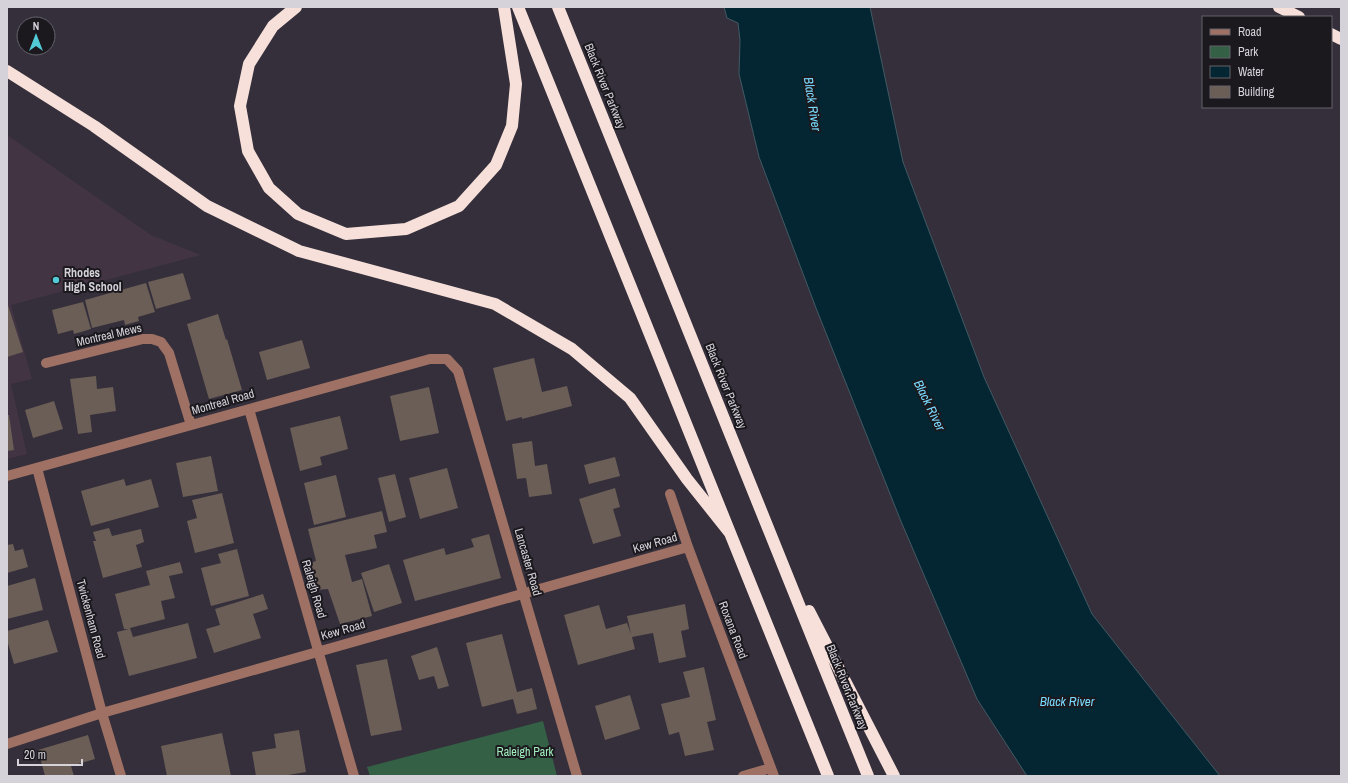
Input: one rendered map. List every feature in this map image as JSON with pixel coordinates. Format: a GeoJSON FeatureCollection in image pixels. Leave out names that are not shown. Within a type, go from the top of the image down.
{"type":"FeatureCollection","features":[{"type":"Feature","properties":{"kind":"highway"},"geometry":{"type":"LineString","coordinates":[[296,7],[273,26],[249,64],[240,106],[248,151],[269,188],[298,214],[346,234],[406,229],[459,206],[496,165],[512,126],[516,84],[504,7]]}},
{"type":"Feature","properties":{"kind":"highway"},"geometry":{"type":"LineString","coordinates":[[518,7],[828,776]]}},
{"type":"Feature","properties":{"kind":"highway","name":"Black River Parkway"},"geometry":{"type":"LineString","coordinates":[[558,7],[868,776]]}},
{"type":"Feature","properties":{"kind":"highway"},"geometry":{"type":"LineString","coordinates":[[1280,7],[1297,16]]}},
{"type":"Feature","properties":{"kind":"highway"},"geometry":{"type":"LineString","coordinates":[[1332,34],[1341,39]]}},
{"type":"Feature","properties":{"kind":"highway"},"geometry":{"type":"LineString","coordinates":[[7,71],[94,126],[207,206],[228,217],[299,251],[495,304],[572,349],[630,398],[687,479],[730,534]]}},
{"type":"Feature","properties":{"kind":"highway"},"geometry":{"type":"LineString","coordinates":[[773,540],[894,776]]}},
{"type":"Feature","properties":{"kind":"street","name":"Montreal Mews"},"geometry":{"type":"LineString","coordinates":[[46,363],[144,339],[152,339],[161,342],[169,353],[191,425]]}},
{"type":"Feature","properties":{"kind":"street","name":"Montreal Road"},"geometry":{"type":"LineString","coordinates":[[7,476],[430,359],[447,359]]}},
{"type":"Feature","properties":{"kind":"street","name":"Lancaster Road"},"geometry":{"type":"LineString","coordinates":[[447,359],[458,371],[577,776]]}},
{"type":"Feature","properties":{"kind":"street","name":"Raleigh Road"},"geometry":{"type":"LineString","coordinates":[[248,409],[354,776]]}},
{"type":"Feature","properties":{"kind":"street","name":"Twickenham Road"},"geometry":{"type":"LineString","coordinates":[[37,468],[102,713],[121,776]]}},
{"type":"Feature","properties":{"kind":"street","name":"Roxana Road"},"geometry":{"type":"LineString","coordinates":[[670,494],[688,547],[772,772]]}},
{"type":"Feature","properties":{"kind":"street","name":"Kew Road"},"geometry":{"type":"LineString","coordinates":[[7,744],[102,713],[688,547]]}},
{"type":"Feature","properties":{"kind":"street"},"geometry":{"type":"LineString","coordinates":[[743,776],[772,772]]}},
{"type":"Feature","properties":{"kind":"shaded area","name":"Rhodes High School"},"geometry":{"type":"Polygon","coordinates":[[[7,135],[151,235],[201,255],[11,305],[32,379],[11,384],[27,454],[7,459],[7,135]]]}},
{"type":"Feature","properties":{"kind":"green space","name":"Raleigh Park"},"geometry":{"type":"Polygon","coordinates":[[[543,721],[557,776],[370,776],[367,767],[543,721]]]}},
{"type":"Feature","properties":{"kind":"water","name":"Black River"},"geometry":{"type":"Polygon","coordinates":[[[724,7],[870,7],[903,162],[984,377],[1092,614],[1220,776],[1027,776],[977,699],[900,519],[816,308],[759,157],[739,74],[740,40],[738,23],[727,18],[724,7]]]}},
{"type":"Feature","properties":{"kind":"building"},"geometry":{"type":"Polygon","coordinates":[[[183,273],[191,299],[156,309],[148,282],[183,273]]]}},
{"type":"Feature","properties":{"kind":"building"},"geometry":{"type":"Polygon","coordinates":[[[146,283],[155,312],[138,317],[139,321],[125,325],[124,320],[92,328],[85,300],[146,283]]]}},
{"type":"Feature","properties":{"kind":"building"},"geometry":{"type":"Polygon","coordinates":[[[7,302],[23,352],[7,357],[7,302]]]}},
{"type":"Feature","properties":{"kind":"building"},"geometry":{"type":"Polygon","coordinates":[[[83,302],[91,329],[74,334],[73,330],[58,334],[52,310],[83,302]]]}},
{"type":"Feature","properties":{"kind":"building"},"geometry":{"type":"Polygon","coordinates":[[[218,314],[242,390],[209,399],[187,324],[218,314]]]}},
{"type":"Feature","properties":{"kind":"building"},"geometry":{"type":"Polygon","coordinates":[[[302,340],[310,368],[267,380],[259,352],[302,340]]]}},
{"type":"Feature","properties":{"kind":"building"},"geometry":{"type":"Polygon","coordinates":[[[534,358],[542,392],[567,386],[572,406],[522,419],[522,417],[506,421],[493,368],[534,358]]]}},
{"type":"Feature","properties":{"kind":"building"},"geometry":{"type":"Polygon","coordinates":[[[96,376],[97,389],[113,387],[116,411],[90,415],[92,432],[78,434],[70,379],[96,376]]]}},
{"type":"Feature","properties":{"kind":"building"},"geometry":{"type":"Polygon","coordinates":[[[429,387],[439,433],[400,441],[390,396],[429,387]]]}},
{"type":"Feature","properties":{"kind":"building"},"geometry":{"type":"Polygon","coordinates":[[[54,401],[63,429],[33,438],[25,410],[54,401]]]}},
{"type":"Feature","properties":{"kind":"building"},"geometry":{"type":"Polygon","coordinates":[[[7,415],[9,415],[14,450],[7,451],[7,415]]]}},
{"type":"Feature","properties":{"kind":"building"},"geometry":{"type":"Polygon","coordinates":[[[340,416],[348,449],[320,457],[322,465],[300,471],[290,428],[340,416]]]}},
{"type":"Feature","properties":{"kind":"building"},"geometry":{"type":"Polygon","coordinates":[[[532,441],[535,466],[547,464],[552,494],[529,497],[526,478],[517,479],[512,444],[532,441]]]}},
{"type":"Feature","properties":{"kind":"building"},"geometry":{"type":"Polygon","coordinates":[[[211,456],[218,491],[183,497],[176,463],[211,456]]]}},
{"type":"Feature","properties":{"kind":"building"},"geometry":{"type":"Polygon","coordinates":[[[615,457],[620,476],[589,484],[584,465],[615,457]]]}},
{"type":"Feature","properties":{"kind":"building"},"geometry":{"type":"Polygon","coordinates":[[[447,468],[458,508],[420,519],[409,478],[447,468]]]}},
{"type":"Feature","properties":{"kind":"building"},"geometry":{"type":"Polygon","coordinates":[[[395,474],[406,517],[389,522],[378,478],[395,474]]]}},
{"type":"Feature","properties":{"kind":"building"},"geometry":{"type":"Polygon","coordinates":[[[336,475],[346,517],[314,525],[304,483],[336,475]]]}},
{"type":"Feature","properties":{"kind":"building"},"geometry":{"type":"Polygon","coordinates":[[[124,479],[126,486],[151,479],[159,507],[91,526],[81,491],[124,479]]]}},
{"type":"Feature","properties":{"kind":"building"},"geometry":{"type":"Polygon","coordinates":[[[615,488],[620,507],[613,509],[621,536],[593,544],[579,499],[615,488]]]}},
{"type":"Feature","properties":{"kind":"building"},"geometry":{"type":"Polygon","coordinates":[[[222,493],[234,543],[195,553],[187,521],[197,518],[192,500],[222,493]]]}},
{"type":"Feature","properties":{"kind":"building"},"geometry":{"type":"Polygon","coordinates":[[[382,511],[387,532],[374,535],[377,548],[345,555],[352,582],[362,579],[372,616],[340,624],[328,589],[316,590],[309,563],[316,561],[308,529],[382,511]]]}},
{"type":"Feature","properties":{"kind":"building"},"geometry":{"type":"Polygon","coordinates":[[[109,528],[112,536],[141,529],[144,542],[136,545],[142,567],[103,578],[93,541],[96,541],[93,532],[109,528]]]}},
{"type":"Feature","properties":{"kind":"building"},"geometry":{"type":"Polygon","coordinates":[[[489,534],[501,578],[415,601],[403,560],[444,548],[446,555],[474,547],[471,539],[489,534]]]}},
{"type":"Feature","properties":{"kind":"building"},"geometry":{"type":"Polygon","coordinates":[[[13,544],[15,551],[23,549],[28,567],[7,573],[7,545],[13,544]]]}},
{"type":"Feature","properties":{"kind":"building"},"geometry":{"type":"Polygon","coordinates":[[[237,549],[249,596],[211,606],[201,568],[221,563],[218,554],[237,549]]]}},
{"type":"Feature","properties":{"kind":"building"},"geometry":{"type":"Polygon","coordinates":[[[180,562],[183,573],[169,576],[175,598],[161,601],[165,619],[130,628],[133,637],[188,623],[197,658],[129,676],[117,632],[129,629],[124,629],[115,594],[150,585],[146,571],[180,562]]]}},
{"type":"Feature","properties":{"kind":"building"},"geometry":{"type":"Polygon","coordinates":[[[389,564],[402,603],[374,612],[361,573],[389,564]]]}},
{"type":"Feature","properties":{"kind":"building"},"geometry":{"type":"Polygon","coordinates":[[[35,578],[43,610],[7,619],[7,586],[35,578]]]}},
{"type":"Feature","properties":{"kind":"building"},"geometry":{"type":"Polygon","coordinates":[[[263,594],[268,609],[253,614],[261,638],[214,653],[206,629],[220,625],[215,609],[263,594]]]}},
{"type":"Feature","properties":{"kind":"building"},"geometry":{"type":"Polygon","coordinates":[[[685,604],[689,629],[681,631],[686,657],[659,663],[653,633],[632,637],[635,649],[578,665],[564,615],[599,605],[606,629],[627,623],[631,634],[627,616],[685,604]]]}},
{"type":"Feature","properties":{"kind":"building"},"geometry":{"type":"Polygon","coordinates":[[[48,620],[58,652],[14,664],[7,640],[7,631],[48,620]]]}},
{"type":"Feature","properties":{"kind":"building"},"geometry":{"type":"Polygon","coordinates":[[[502,634],[517,692],[532,688],[537,709],[517,714],[513,699],[482,707],[466,643],[502,634]]]}},
{"type":"Feature","properties":{"kind":"building"},"geometry":{"type":"Polygon","coordinates":[[[437,647],[449,686],[438,689],[434,676],[419,680],[411,656],[437,647]]]}},
{"type":"Feature","properties":{"kind":"building"},"geometry":{"type":"Polygon","coordinates":[[[387,659],[402,730],[371,736],[356,665],[387,659]]]}},
{"type":"Feature","properties":{"kind":"building"},"geometry":{"type":"Polygon","coordinates":[[[704,667],[716,720],[707,722],[714,750],[685,756],[679,732],[669,735],[661,704],[690,697],[683,672],[704,667]]]}},
{"type":"Feature","properties":{"kind":"building"},"geometry":{"type":"Polygon","coordinates":[[[630,695],[640,729],[605,740],[595,706],[630,695]]]}},
{"type":"Feature","properties":{"kind":"building"},"geometry":{"type":"Polygon","coordinates":[[[299,730],[306,772],[282,776],[256,776],[252,752],[276,748],[274,734],[299,730]]]}},
{"type":"Feature","properties":{"kind":"building"},"geometry":{"type":"Polygon","coordinates":[[[222,733],[231,776],[167,776],[161,746],[222,733]]]}},
{"type":"Feature","properties":{"kind":"building"},"geometry":{"type":"Polygon","coordinates":[[[88,735],[95,759],[71,766],[74,776],[45,776],[38,750],[88,735]]]}},
{"type":"Feature","properties":{"kind":"place","name":"Rhodes High School"},"geometry":{"type":"Point","coordinates":[56,280]}}]}
